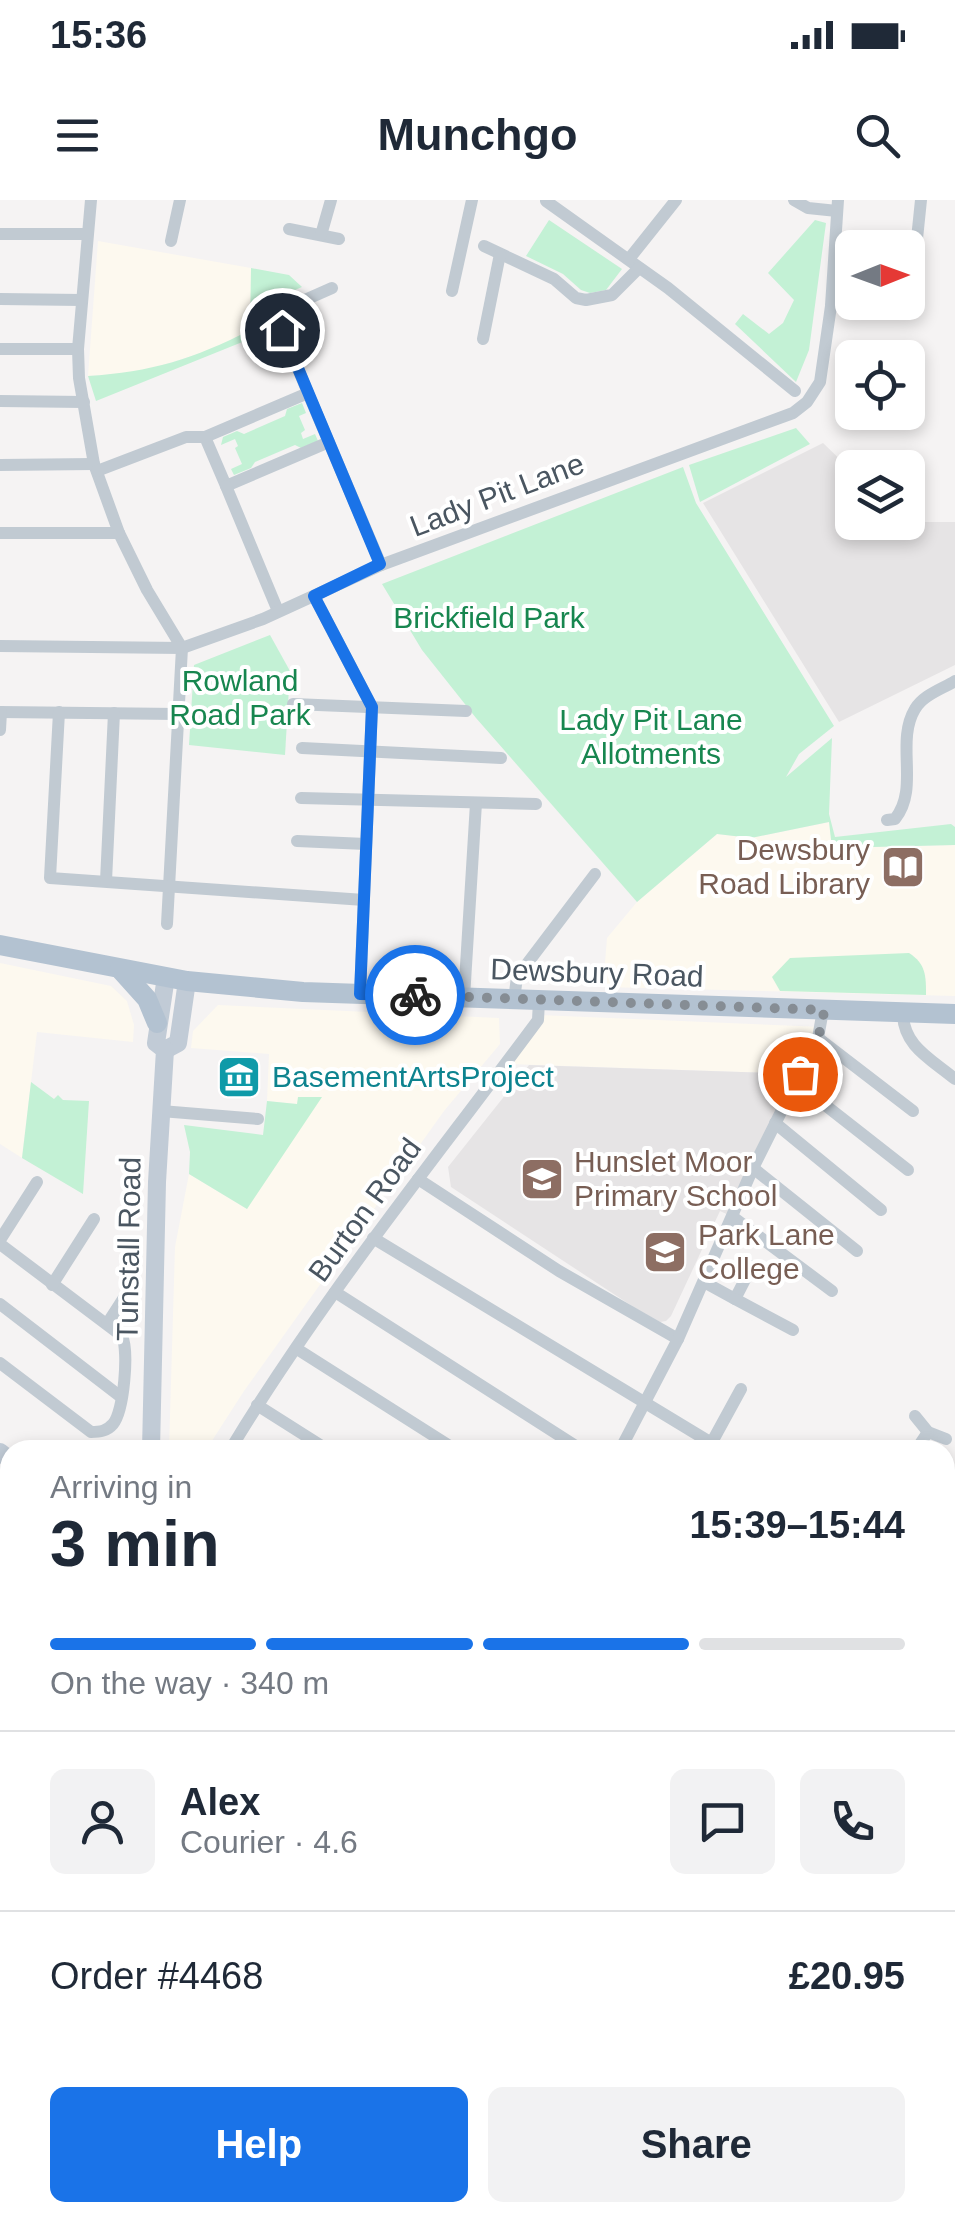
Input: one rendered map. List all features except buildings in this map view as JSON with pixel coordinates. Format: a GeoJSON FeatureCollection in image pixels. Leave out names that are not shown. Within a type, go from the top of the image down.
{"type":"FeatureCollection","features":[{"type":"Feature","properties":{"kind":"main road","name":"Dewsbury Road"},"geometry":{"type":"LineString","coordinates":[[0,945],[176,979],[360,994],[955,1014]]}},
{"type":"Feature","properties":{"kind":"main road"},"geometry":{"type":"LineString","coordinates":[[120,970],[146,999],[156,1023]]}},
{"type":"Feature","properties":{"kind":"street"},"geometry":{"type":"LineString","coordinates":[[90,200],[78,350],[96,468],[120,534],[147,590],[182,648],[167,924]]}},
{"type":"Feature","properties":{"kind":"street"},"geometry":{"type":"LineString","coordinates":[[170,242],[180,200]]}},
{"type":"Feature","properties":{"kind":"street"},"geometry":{"type":"LineString","coordinates":[[321,235],[331,200]]}},
{"type":"Feature","properties":{"kind":"street"},"geometry":{"type":"LineString","coordinates":[[452,292],[472,200]]}},
{"type":"Feature","properties":{"kind":"street"},"geometry":{"type":"LineString","coordinates":[[484,246],[554,280],[576,298],[612,295],[676,200]]}},
{"type":"Feature","properties":{"kind":"street"},"geometry":{"type":"LineString","coordinates":[[794,200],[808,208],[838,206]]}},
{"type":"Feature","properties":{"kind":"street"},"geometry":{"type":"LineString","coordinates":[[918,230],[921,200]]}},
{"type":"Feature","properties":{"kind":"street"},"geometry":{"type":"LineString","coordinates":[[546,202],[634,264],[794,391]]}},
{"type":"Feature","properties":{"kind":"street","name":"Lady Pit Lane"},"geometry":{"type":"LineString","coordinates":[[0,646],[182,648],[278,612],[380,564],[794,413],[820,382],[831,306],[838,206]]}},
{"type":"Feature","properties":{"kind":"street"},"geometry":{"type":"LineString","coordinates":[[289,229],[339,238]]}},
{"type":"Feature","properties":{"kind":"street"},"geometry":{"type":"LineString","coordinates":[[0,234],[86,234]]}},
{"type":"Feature","properties":{"kind":"street"},"geometry":{"type":"LineString","coordinates":[[483,339],[500,254]]}},
{"type":"Feature","properties":{"kind":"street"},"geometry":{"type":"LineString","coordinates":[[332,288],[280,311],[282,330],[380,564]]}},
{"type":"Feature","properties":{"kind":"street"},"geometry":{"type":"LineString","coordinates":[[0,299],[82,300]]}},
{"type":"Feature","properties":{"kind":"street"},"geometry":{"type":"LineString","coordinates":[[831,306],[835,306]]}},
{"type":"Feature","properties":{"kind":"street"},"geometry":{"type":"LineString","coordinates":[[0,349],[78,350]]}},
{"type":"Feature","properties":{"kind":"street"},"geometry":{"type":"LineString","coordinates":[[0,465],[96,468],[186,437],[205,437],[308,393]]}},
{"type":"Feature","properties":{"kind":"street"},"geometry":{"type":"LineString","coordinates":[[0,401],[84,402]]}},
{"type":"Feature","properties":{"kind":"street"},"geometry":{"type":"LineString","coordinates":[[205,437],[278,612]]}},
{"type":"Feature","properties":{"kind":"street"},"geometry":{"type":"LineString","coordinates":[[226,486],[330,442]]}},
{"type":"Feature","properties":{"kind":"street"},"geometry":{"type":"LineString","coordinates":[[0,532],[120,534]]}},
{"type":"Feature","properties":{"kind":"street"},"geometry":{"type":"LineString","coordinates":[[314,596],[372,707],[360,994]]}},
{"type":"Feature","properties":{"kind":"street"},"geometry":{"type":"LineString","coordinates":[[887,820],[896,819],[905,806],[908,728],[915,708],[955,681]]}},
{"type":"Feature","properties":{"kind":"street"},"geometry":{"type":"LineString","coordinates":[[293,704],[466,711]]}},
{"type":"Feature","properties":{"kind":"street"},"geometry":{"type":"LineString","coordinates":[[0,730],[0,712],[178,714]]}},
{"type":"Feature","properties":{"kind":"street"},"geometry":{"type":"LineString","coordinates":[[59,712],[50,878],[364,900]]}},
{"type":"Feature","properties":{"kind":"street"},"geometry":{"type":"LineString","coordinates":[[106,880],[114,713]]}},
{"type":"Feature","properties":{"kind":"street"},"geometry":{"type":"LineString","coordinates":[[302,748],[501,758]]}},
{"type":"Feature","properties":{"kind":"street"},"geometry":{"type":"LineString","coordinates":[[301,798],[536,804]]}},
{"type":"Feature","properties":{"kind":"street"},"geometry":{"type":"LineString","coordinates":[[464,998],[476,803]]}},
{"type":"Feature","properties":{"kind":"street"},"geometry":{"type":"LineString","coordinates":[[297,841],[366,844]]}},
{"type":"Feature","properties":{"kind":"street"},"geometry":{"type":"LineString","coordinates":[[514,1000],[517,977],[595,874]]}},
{"type":"Feature","properties":{"kind":"street"},"geometry":{"type":"LineString","coordinates":[[156,1023],[176,979]]}},
{"type":"Feature","properties":{"kind":"street","name":"Tunstall Road"},"geometry":{"type":"LineString","coordinates":[[165,1050],[178,1043],[176,979]]}},
{"type":"Feature","properties":{"kind":"street","name":"Burton Road"},"geometry":{"type":"LineString","coordinates":[[236,1440],[373,1238],[538,1020],[539,1001]]}},
{"type":"Feature","properties":{"kind":"street"},"geometry":{"type":"LineString","coordinates":[[625,1440],[678,1339],[753,1168],[818,1038],[824,1010]]}},
{"type":"Feature","properties":{"kind":"street"},"geometry":{"type":"LineString","coordinates":[[903,1013],[903,1029],[911,1044],[955,1079]]}},
{"type":"Feature","properties":{"kind":"street","name":"Tunstall Road"},"geometry":{"type":"LineString","coordinates":[[156,1023],[156,1043],[165,1050]]}},
{"type":"Feature","properties":{"kind":"street"},"geometry":{"type":"LineString","coordinates":[[818,1038],[913,1111]]}},
{"type":"Feature","properties":{"kind":"street","name":"Tunstall Road"},"geometry":{"type":"LineString","coordinates":[[151,1440],[165,1050]]}},
{"type":"Feature","properties":{"kind":"street"},"geometry":{"type":"LineString","coordinates":[[797,1083],[908,1170]]}},
{"type":"Feature","properties":{"kind":"street"},"geometry":{"type":"LineString","coordinates":[[161,1111],[258,1119]]}},
{"type":"Feature","properties":{"kind":"street"},"geometry":{"type":"LineString","coordinates":[[775,1123],[881,1210]]}},
{"type":"Feature","properties":{"kind":"street"},"geometry":{"type":"LineString","coordinates":[[753,1168],[856,1251]]}},
{"type":"Feature","properties":{"kind":"street"},"geometry":{"type":"LineString","coordinates":[[418,1179],[559,1272],[678,1339]]}},
{"type":"Feature","properties":{"kind":"street"},"geometry":{"type":"LineString","coordinates":[[36,1182],[0,1242],[106,1324]]}},
{"type":"Feature","properties":{"kind":"street"},"geometry":{"type":"LineString","coordinates":[[733,1217],[832,1291]]}},
{"type":"Feature","properties":{"kind":"street"},"geometry":{"type":"LineString","coordinates":[[52,1286],[94,1218]]}},
{"type":"Feature","properties":{"kind":"street"},"geometry":{"type":"LineString","coordinates":[[373,1238],[708,1440]]}},
{"type":"Feature","properties":{"kind":"street"},"geometry":{"type":"LineString","coordinates":[[735,1298],[752,1266]]}},
{"type":"Feature","properties":{"kind":"street"},"geometry":{"type":"LineString","coordinates":[[704,1282],[793,1330]]}},
{"type":"Feature","properties":{"kind":"street"},"geometry":{"type":"LineString","coordinates":[[335,1292],[566,1440]]}},
{"type":"Feature","properties":{"kind":"street","name":"Tunstall Road"},"geometry":{"type":"LineString","coordinates":[[0,1363],[91,1432],[106,1430],[117,1418],[126,1352],[122,1336],[106,1324],[127,1294]]}},
{"type":"Feature","properties":{"kind":"street"},"geometry":{"type":"LineString","coordinates":[[0,1304],[121,1398]]}},
{"type":"Feature","properties":{"kind":"street"},"geometry":{"type":"LineString","coordinates":[[298,1348],[441,1440]]}},
{"type":"Feature","properties":{"kind":"street"},"geometry":{"type":"LineString","coordinates":[[720,1440],[740,1388]]}},
{"type":"Feature","properties":{"kind":"street"},"geometry":{"type":"LineString","coordinates":[[257,1405],[312,1440]]}},
{"type":"Feature","properties":{"kind":"street"},"geometry":{"type":"LineString","coordinates":[[915,1416],[928,1432],[946,1439]]}},
{"type":"Feature","properties":{"kind":"street"},"geometry":{"type":"LineString","coordinates":[[923,1440],[928,1432]]}},
{"type":"Feature","properties":{"kind":"shaded area"},"geometry":{"type":"Polygon","coordinates":[[[98,241],[251,268],[251,330],[211,350],[137,373],[88,376],[98,241]]]}},
{"type":"Feature","properties":{"kind":"shaded area"},"geometry":{"type":"Polygon","coordinates":[[[823,443],[835,455],[835,540],[925,540],[925,522],[955,522],[955,665],[839,722],[703,503],[823,443]]]}},
{"type":"Feature","properties":{"kind":"shaded area"},"geometry":{"type":"Polygon","coordinates":[[[830,822],[833,848],[955,845],[955,996],[603,987],[607,938],[637,902],[717,834],[751,838],[830,822]]]}},
{"type":"Feature","properties":{"kind":"shaded area"},"geometry":{"type":"Polygon","coordinates":[[[0,963],[111,986],[127,1001],[134,1025],[133,1042],[37,1032],[22,1158],[0,1144],[0,963]]]}},
{"type":"Feature","properties":{"kind":"shaded area"},"geometry":{"type":"Polygon","coordinates":[[[218,1005],[499,1018],[500,1044],[444,1111],[212,1440],[169,1440],[175,1247],[189,1174],[247,1209],[297,1104],[267,1101],[269,1054],[191,1048],[193,1031],[218,1005]]]}},
{"type":"Feature","properties":{"kind":"shaded area"},"geometry":{"type":"Polygon","coordinates":[[[539,1015],[822,1027],[801,1074],[505,1064],[539,1015]]]}},
{"type":"Feature","properties":{"kind":"shaded area","name":"Hunslet Moor Primary School"},"geometry":{"type":"Polygon","coordinates":[[[529,1065],[801,1074],[733,1217],[720,1211],[666,1321],[660,1322],[635,1308],[451,1187],[448,1167],[529,1065]]]}},
{"type":"Feature","properties":{"kind":"green space"},"geometry":{"type":"Polygon","coordinates":[[[549,220],[622,269],[606,290],[581,290],[563,274],[526,256],[549,220]]]}},
{"type":"Feature","properties":{"kind":"green space"},"geometry":{"type":"Polygon","coordinates":[[[815,220],[826,223],[809,350],[796,382],[735,324],[743,314],[769,334],[783,323],[794,300],[768,273],[815,220]]]}},
{"type":"Feature","properties":{"kind":"green space"},"geometry":{"type":"Polygon","coordinates":[[[251,268],[289,275],[302,287],[262,304],[272,330],[96,401],[88,376],[172,362],[250,330],[251,268]]]}},
{"type":"Feature","properties":{"kind":"green space"},"geometry":{"type":"Polygon","coordinates":[[[302,403],[306,413],[299,416],[305,430],[301,433],[303,439],[315,434],[318,441],[301,448],[295,445],[234,475],[231,469],[242,464],[235,448],[238,446],[235,439],[221,445],[223,437],[237,431],[244,434],[285,416],[287,409],[302,403]]]}},
{"type":"Feature","properties":{"kind":"green space"},"geometry":{"type":"Polygon","coordinates":[[[796,428],[810,444],[700,502],[689,465],[796,428]]]}},
{"type":"Feature","properties":{"kind":"green space"},"geometry":{"type":"Polygon","coordinates":[[[683,467],[696,503],[834,726],[799,754],[786,777],[832,738],[829,814],[835,837],[951,824],[955,827],[955,845],[832,848],[829,822],[751,838],[717,834],[637,902],[476,718],[422,650],[382,584],[683,467]]]}},
{"type":"Feature","properties":{"kind":"green space","name":"Rowland Road Park"},"geometry":{"type":"Polygon","coordinates":[[[270,635],[290,671],[285,755],[189,745],[194,665],[270,635]]]}},
{"type":"Feature","properties":{"kind":"green space"},"geometry":{"type":"Polygon","coordinates":[[[909,953],[924,971],[926,995],[780,991],[772,977],[790,958],[909,953]]]}},
{"type":"Feature","properties":{"kind":"green space"},"geometry":{"type":"Polygon","coordinates":[[[31,1082],[54,1099],[58,1095],[63,1100],[89,1101],[83,1194],[22,1158],[31,1082]]]}},
{"type":"Feature","properties":{"kind":"green space"},"geometry":{"type":"Polygon","coordinates":[[[298,1097],[322,1097],[247,1209],[189,1174],[190,1152],[184,1125],[263,1135],[267,1101],[297,1104],[298,1097]]]}},
{"type":"Feature","properties":{"kind":"way so far"},"geometry":{"type":"LineString","coordinates":[[415,995],[824,1010],[818,1038],[800,1074]]}},
{"type":"Feature","properties":{"kind":"place","name":"Dewsbury Road Library"},"geometry":{"type":"Point","coordinates":[903,867]}},
{"type":"Feature","properties":{"kind":"place","name":"BasementArtsProject"},"geometry":{"type":"Point","coordinates":[239,1077]}},
{"type":"Feature","properties":{"kind":"place","name":"Hunslet Moor Primary School"},"geometry":{"type":"Point","coordinates":[542,1179]}},
{"type":"Feature","properties":{"kind":"place","name":"Park Lane College"},"geometry":{"type":"Point","coordinates":[665,1252]}},
{"type":"Feature","properties":{"kind":"route"},"geometry":{"type":"LineString","coordinates":[[282,330],[380,564],[314,596],[372,707],[360,994],[415,995]]}},
{"type":"Feature","properties":{"kind":"park label","name":"Brickfield Park"},"geometry":{"type":"Point","coordinates":[489,618]}},
{"type":"Feature","properties":{"kind":"park label","name":"Lady Pit Lane Allotments"},"geometry":{"type":"Point","coordinates":[651,737]}}]}
